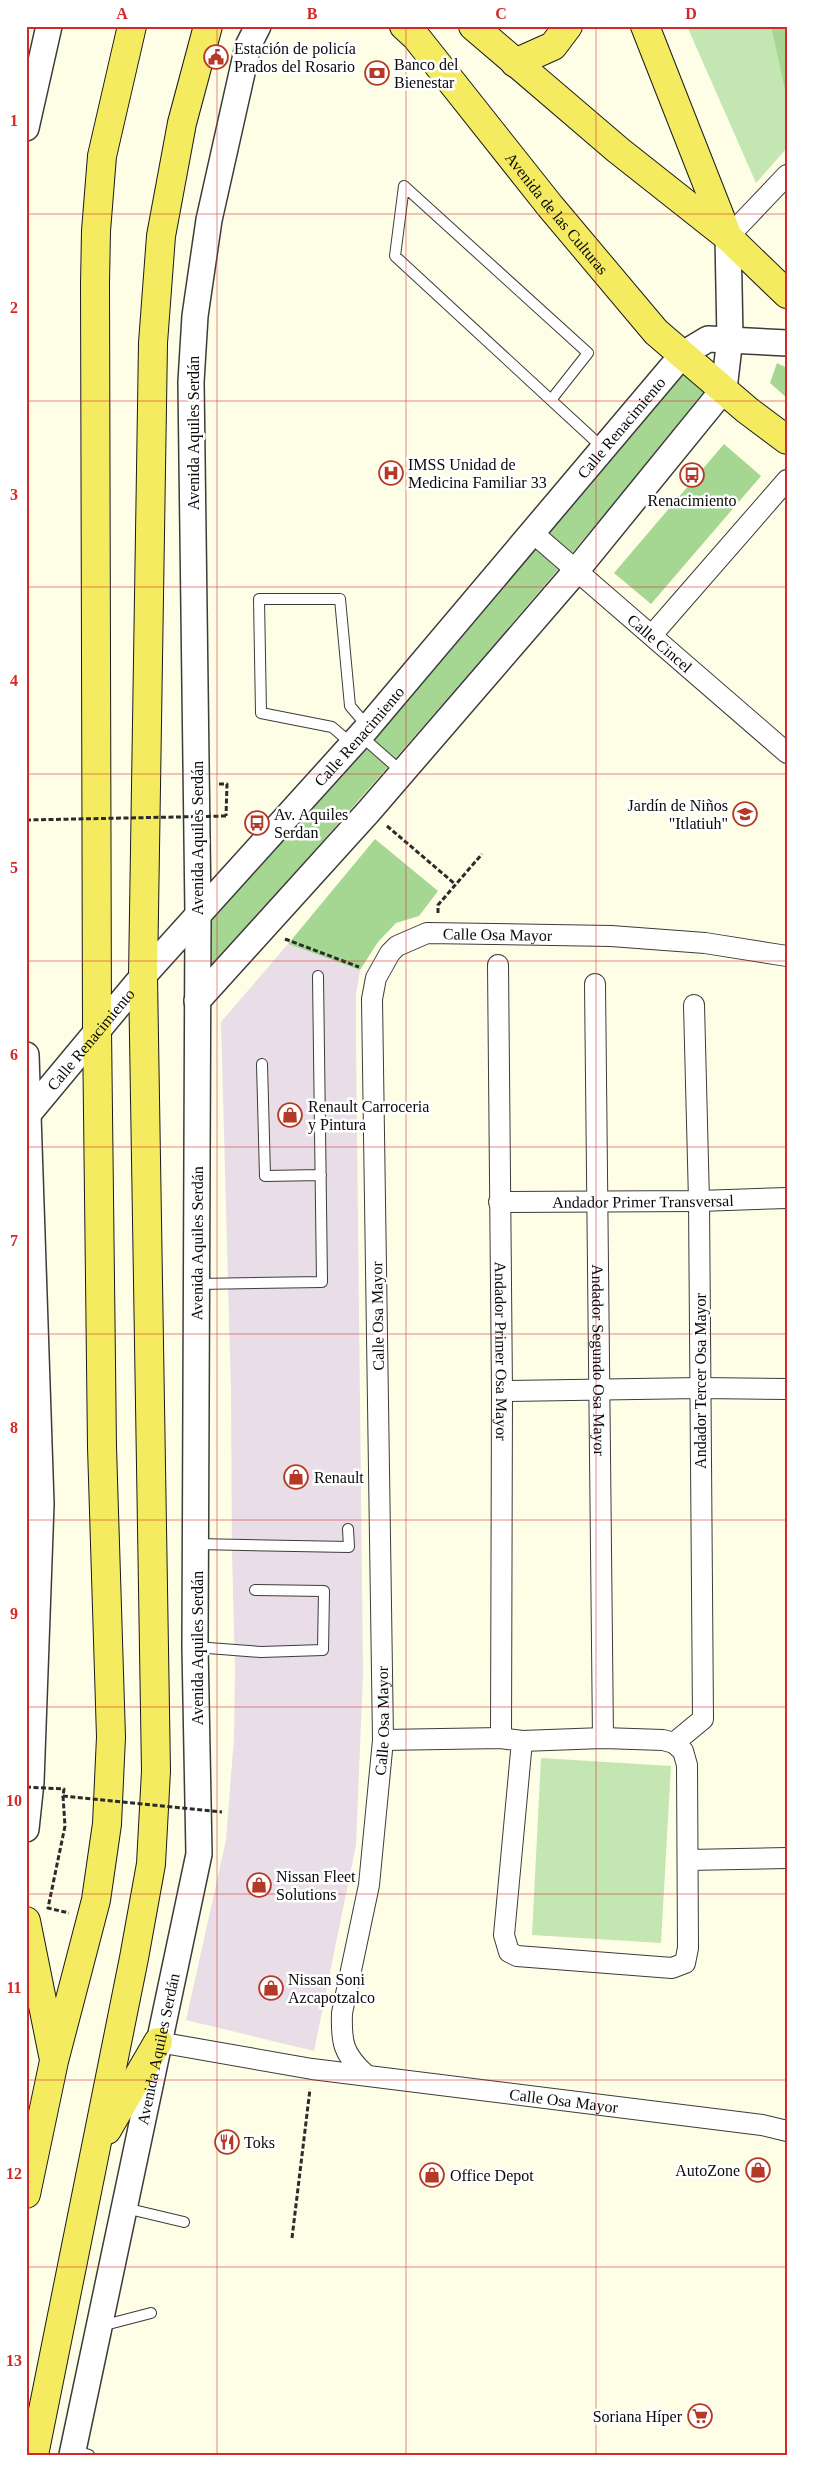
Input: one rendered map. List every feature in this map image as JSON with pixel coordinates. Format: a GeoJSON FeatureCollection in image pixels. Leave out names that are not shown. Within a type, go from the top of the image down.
{"type":"FeatureCollection","features":[{"type":"Feature","properties":{"kind":"main road"},"geometry":{"type":"LineString","coordinates":[[26,2194],[54,2061],[96,1900],[107,1824],[110,1737],[102,1447],[97,1029],[96,231],[102,156],[132,26]]}},
{"type":"Feature","properties":{"kind":"main road"},"geometry":{"type":"LineString","coordinates":[[34,2455],[150,1864],[156,1771],[143,976],[153,343],[161,236],[182,123],[208,26]]}},
{"type":"Feature","properties":{"kind":"main road","name":"Avenida de las Culturas"},"geometry":{"type":"LineString","coordinates":[[404,26],[416,37],[550,206],[656,332],[787,440]]}},
{"type":"Feature","properties":{"kind":"main road"},"geometry":{"type":"LineString","coordinates":[[473,26],[618,150],[728,237],[787,294]]}},
{"type":"Feature","properties":{"kind":"main road"},"geometry":{"type":"LineString","coordinates":[[515,63],[553,46],[568,26]]}},
{"type":"Feature","properties":{"kind":"main road"},"geometry":{"type":"LineString","coordinates":[[646,26],[728,237]]}},
{"type":"Feature","properties":{"kind":"main road"},"geometry":{"type":"LineString","coordinates":[[37,1915],[54,2061]]}},
{"type":"Feature","properties":{"kind":"main road"},"geometry":{"type":"LineString","coordinates":[[95,2151],[158,2042]]}},
{"type":"Feature","properties":{"kind":"street"},"geometry":{"type":"LineString","coordinates":[[26,128],[49,26]]}},
{"type":"Feature","properties":{"kind":"street","name":"Avenida Aquiles Serdán"},"geometry":{"type":"LineString","coordinates":[[78,2453],[100,2326],[158,2042],[200,1854],[195,1647],[198,914],[191,382],[195,316],[208,220],[248,46],[258,26]]}},
{"type":"Feature","properties":{"kind":"street"},"geometry":{"type":"LineString","coordinates":[[197,1001],[369,811],[576,571],[724,389],[730,338],[728,237],[787,175]]}},
{"type":"Feature","properties":{"kind":"street","name":"Calle Renacimiento"},"geometry":{"type":"LineString","coordinates":[[29,1113],[143,976],[360,735],[684,354],[708,339],[730,338],[787,343]]}},
{"type":"Feature","properties":{"kind":"street"},"geometry":{"type":"LineString","coordinates":[[652,635],[787,480]]}},
{"type":"Feature","properties":{"kind":"street","name":"Calle Cincel"},"geometry":{"type":"LineString","coordinates":[[533,533],[787,753]]}},
{"type":"Feature","properties":{"kind":"street","name":"Calle Osa Mayor"},"geometry":{"type":"LineString","coordinates":[[365,2074],[350,2061],[344,2049],[341,2032],[342,2013],[369,1885],[382,1740],[372,999],[378,974],[385,960],[397,946],[427,933],[439,932],[630,938],[705,943],[787,956]]}},
{"type":"Feature","properties":{"kind":"street","name":"Andador Primer Osa Mayor"},"geometry":{"type":"LineString","coordinates":[[498,965],[502,1391],[501,1738]]}},
{"type":"Feature","properties":{"kind":"street","name":"Andador Segundo Osa Mayor"},"geometry":{"type":"LineString","coordinates":[[595,984],[599,1200],[603,1738]]}},
{"type":"Feature","properties":{"kind":"street","name":"Andador Tercer Osa Mayor"},"geometry":{"type":"LineString","coordinates":[[674,1743],[702,1719],[699,1201],[694,1005]]}},
{"type":"Feature","properties":{"kind":"street"},"geometry":{"type":"LineString","coordinates":[[26,1055],[29,1113],[33,1479],[31,1772],[26,1829]]}},
{"type":"Feature","properties":{"kind":"street","name":"Andador Primer Transversal"},"geometry":{"type":"LineString","coordinates":[[499,1202],[699,1201],[787,1198]]}},
{"type":"Feature","properties":{"kind":"street"},"geometry":{"type":"LineString","coordinates":[[502,1391],[700,1388],[787,1389]]}},
{"type":"Feature","properties":{"kind":"street"},"geometry":{"type":"LineString","coordinates":[[382,1740],[501,1738],[522,1741],[603,1738],[663,1740],[674,1743],[683,1751],[687,1765],[688,1948],[685,1963],[672,1968],[518,1956],[509,1952],[504,1936],[522,1741]]}},
{"type":"Feature","properties":{"kind":"street"},"geometry":{"type":"LineString","coordinates":[[688,1860],[787,1858]]}},
{"type":"Feature","properties":{"kind":"street","name":"Calle Osa Mayor"},"geometry":{"type":"LineString","coordinates":[[158,2042],[312,2069],[365,2074],[762,2125],[787,2131]]}},
{"type":"Feature","properties":{"kind":"street","name":"Calle Osa Mayor"},"geometry":{"type":"LineString","coordinates":[[762,2125],[787,2122]]}},
{"type":"Feature","properties":{"kind":"lane"},"geometry":{"type":"LineString","coordinates":[[551,400],[588,353],[404,186],[395,256],[551,400],[605,449]]}},
{"type":"Feature","properties":{"kind":"lane"},"geometry":{"type":"LineString","coordinates":[[360,735],[350,706],[340,599],[260,599],[261,713],[332,727],[360,735],[402,772]]}},
{"type":"Feature","properties":{"kind":"lane"},"geometry":{"type":"LineString","coordinates":[[196,1284],[322,1282],[318,976]]}},
{"type":"Feature","properties":{"kind":"lane"},"geometry":{"type":"LineString","coordinates":[[262,1064],[265,1176],[321,1175]]}},
{"type":"Feature","properties":{"kind":"lane"},"geometry":{"type":"LineString","coordinates":[[196,1544],[348,1547],[348,1528]]}},
{"type":"Feature","properties":{"kind":"lane"},"geometry":{"type":"LineString","coordinates":[[195,1647],[261,1652],[323,1650],[324,1591],[255,1590]]}},
{"type":"Feature","properties":{"kind":"lane"},"geometry":{"type":"LineString","coordinates":[[125,2208],[184,2222]]}},
{"type":"Feature","properties":{"kind":"lane"},"geometry":{"type":"LineString","coordinates":[[100,2326],[152,2313]]}},
{"type":"Feature","properties":{"kind":"path"},"geometry":{"type":"LineString","coordinates":[[26,820],[226,816],[227,784]]}},
{"type":"Feature","properties":{"kind":"path"},"geometry":{"type":"LineString","coordinates":[[369,811],[455,884]]}},
{"type":"Feature","properties":{"kind":"path"},"geometry":{"type":"LineString","coordinates":[[438,916],[438,905],[482,854]]}},
{"type":"Feature","properties":{"kind":"path"},"geometry":{"type":"LineString","coordinates":[[261,930],[378,974]]}},
{"type":"Feature","properties":{"kind":"path"},"geometry":{"type":"LineString","coordinates":[[26,1787],[64,1789],[65,1826],[37,1915]]}},
{"type":"Feature","properties":{"kind":"path"},"geometry":{"type":"LineString","coordinates":[[63,1796],[222,1812]]}},
{"type":"Feature","properties":{"kind":"path"},"geometry":{"type":"LineString","coordinates":[[292,2238],[312,2069]]}},
{"type":"Feature","properties":{"kind":"shaded area"},"geometry":{"type":"Polygon","coordinates":[[[288,944],[360,970],[356,995],[356,1038],[363,1674],[356,1845],[314,2051],[186,2020],[226,1840],[234,1738],[235,1668],[231,1392],[221,1022],[288,944]]]}},
{"type":"Feature","properties":{"kind":"green space"},"geometry":{"type":"Polygon","coordinates":[[[687,26],[787,26],[787,148],[756,183],[687,26]]]}},
{"type":"Feature","properties":{"kind":"green space"},"geometry":{"type":"Polygon","coordinates":[[[771,26],[787,26],[787,98],[771,26]]]}},
{"type":"Feature","properties":{"kind":"green space"},"geometry":{"type":"Polygon","coordinates":[[[777,363],[787,368],[787,398],[770,383],[777,363]]]}},
{"type":"Feature","properties":{"kind":"green space"},"geometry":{"type":"Polygon","coordinates":[[[684,372],[707,391],[462,682],[210,968],[209,918],[367,746],[684,372]]]}},
{"type":"Feature","properties":{"kind":"green space"},"geometry":{"type":"Polygon","coordinates":[[[724,444],[761,476],[651,604],[614,573],[724,444]]]}},
{"type":"Feature","properties":{"kind":"green space"},"geometry":{"type":"Polygon","coordinates":[[[375,839],[438,891],[419,916],[396,923],[378,942],[360,970],[288,944],[375,839]]]}},
{"type":"Feature","properties":{"kind":"green space"},"geometry":{"type":"Polygon","coordinates":[[[541,1758],[671,1766],[661,1943],[532,1935],[541,1758]]]}},
{"type":"Feature","properties":{"kind":"place","name":"Estación de policía Prados del Rosario"},"geometry":{"type":"Point","coordinates":[216,57]}},
{"type":"Feature","properties":{"kind":"place","name":"Banco del Bienestar"},"geometry":{"type":"Point","coordinates":[377,73]}},
{"type":"Feature","properties":{"kind":"place","name":"IMSS Unidad de Medicina Familiar 33"},"geometry":{"type":"Point","coordinates":[391,473]}},
{"type":"Feature","properties":{"kind":"place","name":"Renacimiento"},"geometry":{"type":"Point","coordinates":[692,475]}},
{"type":"Feature","properties":{"kind":"place","name":"Jardín de Niños \"Itlatiuh\""},"geometry":{"type":"Point","coordinates":[745,814]}},
{"type":"Feature","properties":{"kind":"place","name":"Av. Aquiles Serdan"},"geometry":{"type":"Point","coordinates":[257,823]}},
{"type":"Feature","properties":{"kind":"place","name":"Renault Carroceria y Pintura"},"geometry":{"type":"Point","coordinates":[290,1115]}},
{"type":"Feature","properties":{"kind":"place","name":"Renault"},"geometry":{"type":"Point","coordinates":[296,1477]}},
{"type":"Feature","properties":{"kind":"place","name":"Nissan Fleet Solutions"},"geometry":{"type":"Point","coordinates":[259,1885]}},
{"type":"Feature","properties":{"kind":"place","name":"Nissan Soni Azcapotzalco"},"geometry":{"type":"Point","coordinates":[271,1988]}},
{"type":"Feature","properties":{"kind":"place","name":"Toks"},"geometry":{"type":"Point","coordinates":[227,2142]}},
{"type":"Feature","properties":{"kind":"place","name":"AutoZone"},"geometry":{"type":"Point","coordinates":[758,2170]}},
{"type":"Feature","properties":{"kind":"place","name":"Office Depot"},"geometry":{"type":"Point","coordinates":[432,2175]}},
{"type":"Feature","properties":{"kind":"place","name":"Soriana Híper"},"geometry":{"type":"Point","coordinates":[700,2416]}}]}
